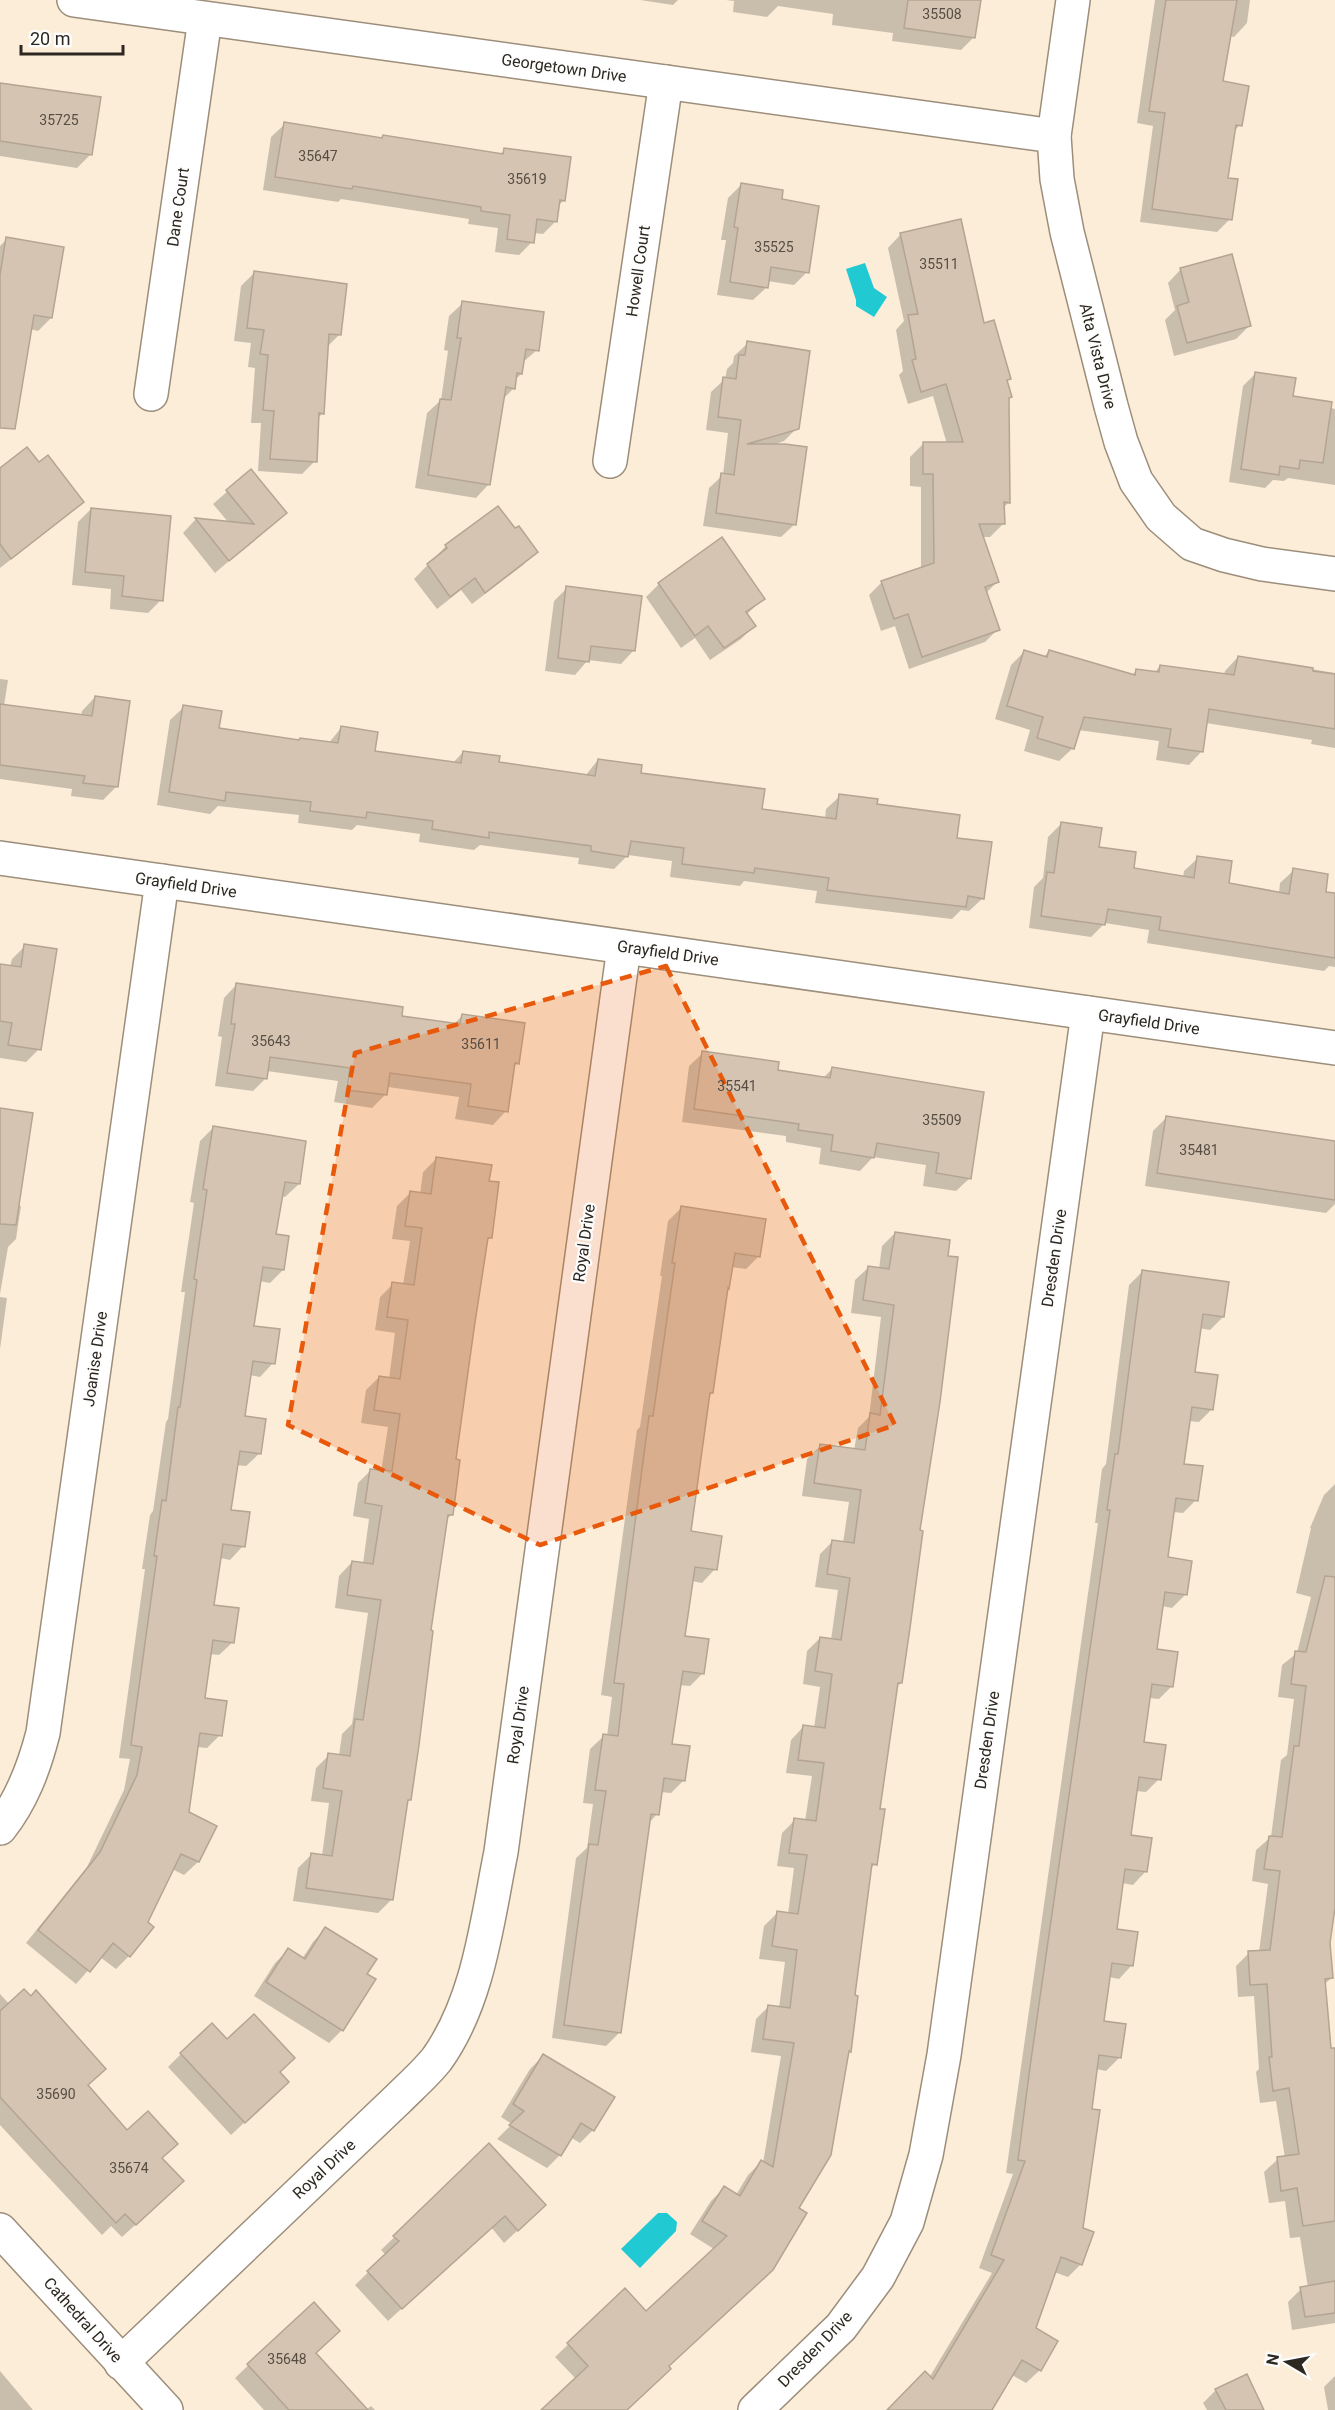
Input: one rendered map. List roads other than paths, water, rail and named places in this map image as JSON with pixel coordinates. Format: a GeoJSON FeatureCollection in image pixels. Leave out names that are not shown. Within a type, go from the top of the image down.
{"type":"FeatureCollection","features":[{"type":"Feature","properties":{"kind":"street","name":"Georgetown Drive"},"geometry":{"type":"LineString","coordinates":[[74,0],[1054,136]]}},
{"type":"Feature","properties":{"kind":"street","name":"Alta Vista Drive"},"geometry":{"type":"LineString","coordinates":[[1073,0],[1054,136],[1057,178],[1067,232],[1118,433],[1136,481],[1161,517],[1192,544],[1262,564],[1335,574]]}},
{"type":"Feature","properties":{"kind":"street","name":"Dane Court"},"geometry":{"type":"LineString","coordinates":[[151,394],[205,19]]}},
{"type":"Feature","properties":{"kind":"street","name":"Howell Court"},"geometry":{"type":"LineString","coordinates":[[610,461],[666,82]]}},
{"type":"Feature","properties":{"kind":"street","name":"Grayfield Drive"},"geometry":{"type":"LineString","coordinates":[[0,858],[1335,1048]]}},
{"type":"Feature","properties":{"kind":"street","name":"Joanise Drive"},"geometry":{"type":"LineString","coordinates":[[0,1828],[10,1816],[32,1773],[43,1733],[162,881]]}},
{"type":"Feature","properties":{"kind":"street","name":"Royal Drive"},"geometry":{"type":"LineString","coordinates":[[122,2363],[437,2059],[464,2011],[482,1944],[501,1852],[624,946]]}},
{"type":"Feature","properties":{"kind":"street","name":"Dresden Drive"},"geometry":{"type":"LineString","coordinates":[[755,2410],[841,2327],[878,2277],[906,2222],[926,2155],[944,2055],[1088,1013]]}},
{"type":"Feature","properties":{"kind":"street","name":"Cathedral Drive"},"geometry":{"type":"LineString","coordinates":[[0,2230],[166,2410]]}},
{"type":"Feature","properties":{"kind":"water"},"geometry":{"type":"Polygon","coordinates":[[[865,263],[874,288],[887,297],[874,317],[856,306],[846,269],[865,263]]]}},
{"type":"Feature","properties":{"kind":"water"},"geometry":{"type":"Polygon","coordinates":[[[658,2213],[667,2213],[677,2222],[676,2231],[640,2268],[621,2249],[658,2213]]]}}]}
